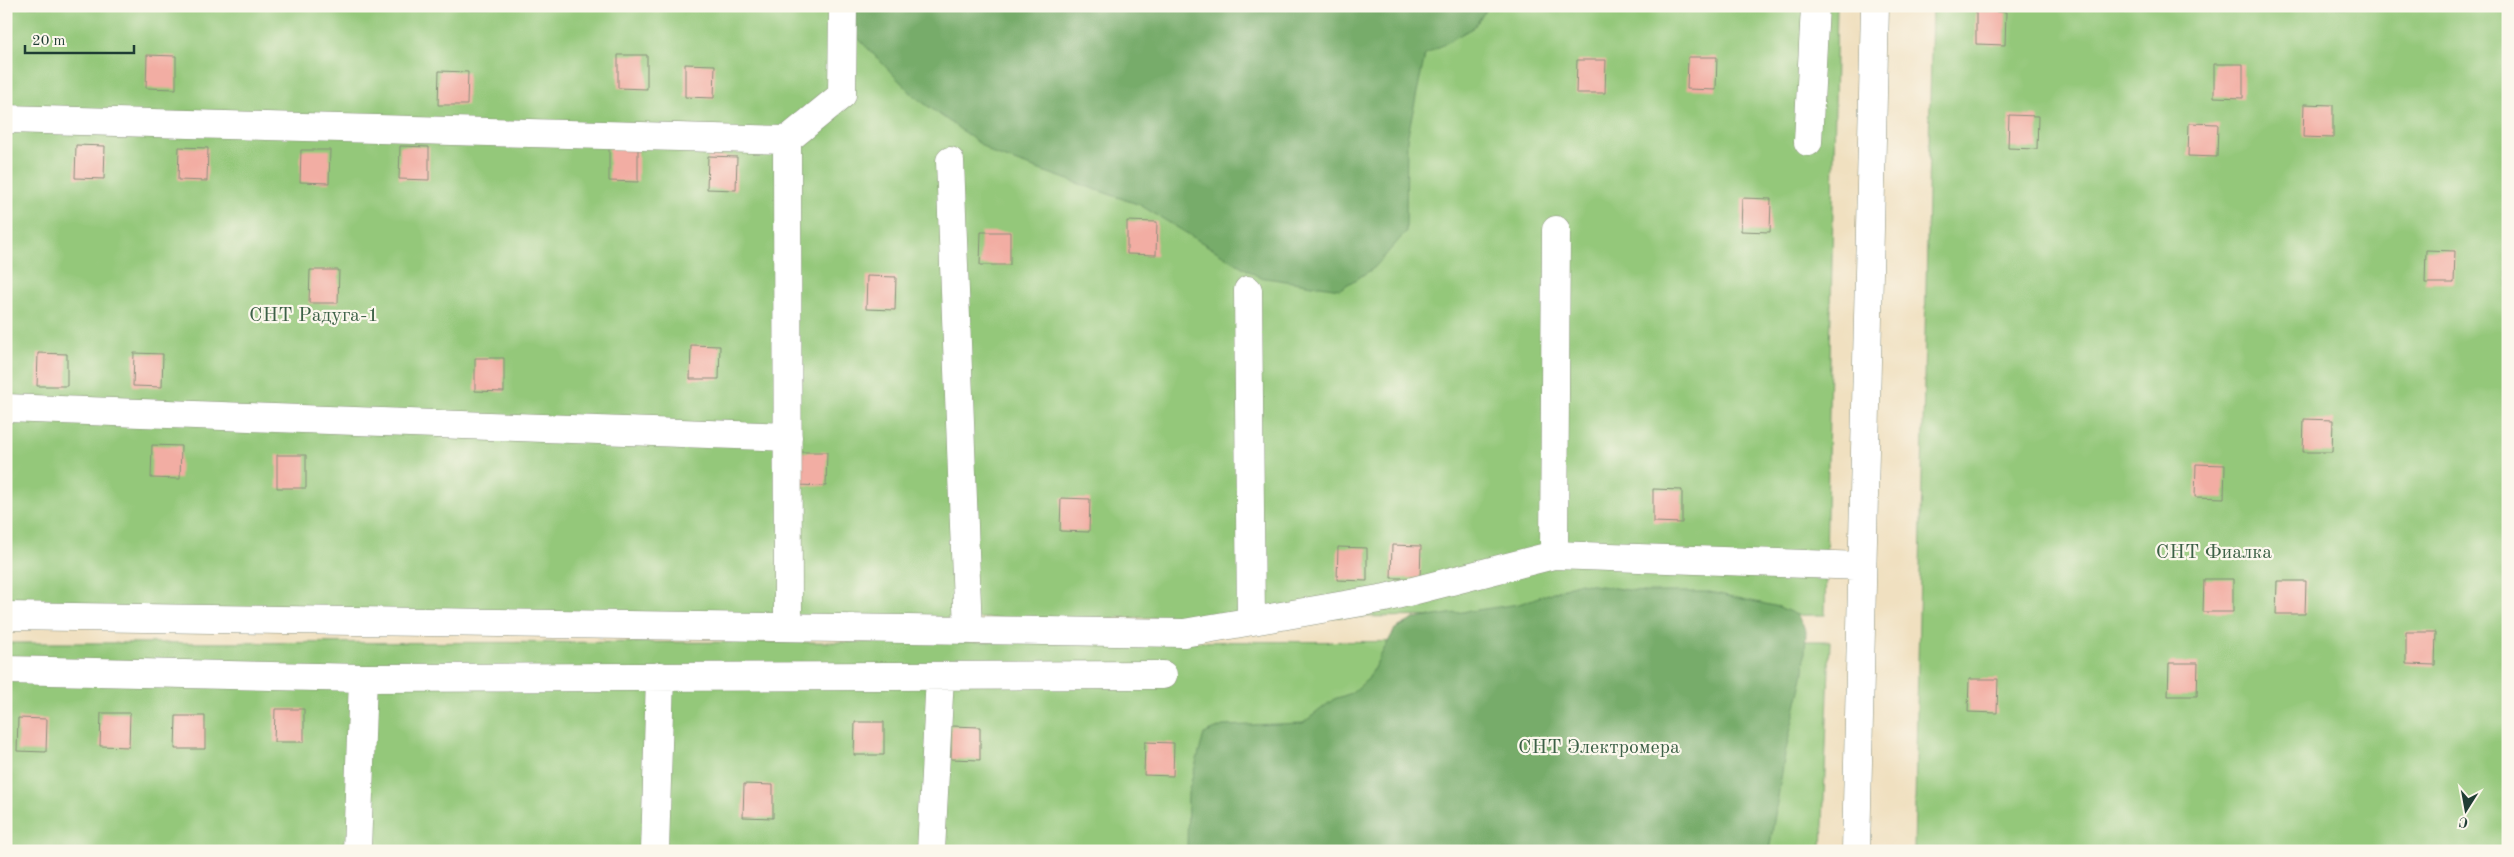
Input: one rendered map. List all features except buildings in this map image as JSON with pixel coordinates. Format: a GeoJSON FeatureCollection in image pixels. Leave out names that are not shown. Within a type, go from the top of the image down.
{"type":"FeatureCollection","features":[{"type":"Feature","properties":{"kind":"street"},"geometry":{"type":"LineString","coordinates":[[6,119],[787,140],[842,94],[843,6]]}},
{"type":"Feature","properties":{"kind":"street"},"geometry":{"type":"LineString","coordinates":[[1808,142],[1814,6]]}},
{"type":"Feature","properties":{"kind":"street"},"geometry":{"type":"LineString","coordinates":[[1856,851],[1875,6]]}},
{"type":"Feature","properties":{"kind":"street"},"geometry":{"type":"LineString","coordinates":[[787,140],[788,627]]}},
{"type":"Feature","properties":{"kind":"street"},"geometry":{"type":"LineString","coordinates":[[950,161],[968,630]]}},
{"type":"Feature","properties":{"kind":"street"},"geometry":{"type":"LineString","coordinates":[[1554,555],[1556,230]]}},
{"type":"Feature","properties":{"kind":"street"},"geometry":{"type":"LineString","coordinates":[[1248,290],[1251,621]]}},
{"type":"Feature","properties":{"kind":"street"},"geometry":{"type":"LineString","coordinates":[[6,408],[788,438]]}},
{"type":"Feature","properties":{"kind":"street"},"geometry":{"type":"LineString","coordinates":[[6,616],[1184,632],[1385,598],[1554,555],[1862,566]]}},
{"type":"Feature","properties":{"kind":"street"},"geometry":{"type":"LineString","coordinates":[[6,670],[363,678],[1163,675]]}},
{"type":"Feature","properties":{"kind":"street"},"geometry":{"type":"LineString","coordinates":[[655,851],[660,676]]}},
{"type":"Feature","properties":{"kind":"street"},"geometry":{"type":"LineString","coordinates":[[931,851],[940,676]]}},
{"type":"Feature","properties":{"kind":"street"},"geometry":{"type":"LineString","coordinates":[[357,851],[363,678]]}},
{"type":"Feature","properties":{"kind":"green space","name":"СНТ Радуга-1"},"geometry":{"type":"Polygon","coordinates":[[[6,6],[1837,6],[1825,615],[6,622],[6,6]]]}},
{"type":"Feature","properties":{"kind":"green space"},"geometry":{"type":"Polygon","coordinates":[[[844,6],[1488,7],[1474,27],[1425,55],[1407,139],[1406,232],[1374,268],[1340,289],[1259,277],[1140,205],[994,154],[914,96],[854,34],[844,6]]]}},
{"type":"Feature","properties":{"kind":"green space","name":"СНТ Фиалка"},"geometry":{"type":"Polygon","coordinates":[[[1932,6],[2508,6],[2508,851],[1914,851],[1932,6]]]}},
{"type":"Feature","properties":{"kind":"green space"},"geometry":{"type":"Polygon","coordinates":[[[1579,583],[1643,592],[1710,592],[1779,607],[1797,615],[1806,631],[1804,673],[1785,754],[1769,851],[1187,851],[1188,793],[1204,734],[1223,726],[1303,723],[1334,699],[1352,693],[1368,679],[1395,629],[1414,619],[1519,604],[1579,583]]]}},
{"type":"Feature","properties":{"kind":"green space","name":"СНТ Электромера"},"geometry":{"type":"Polygon","coordinates":[[[1830,641],[1822,851],[6,851],[6,643],[1830,641]]]}}]}
